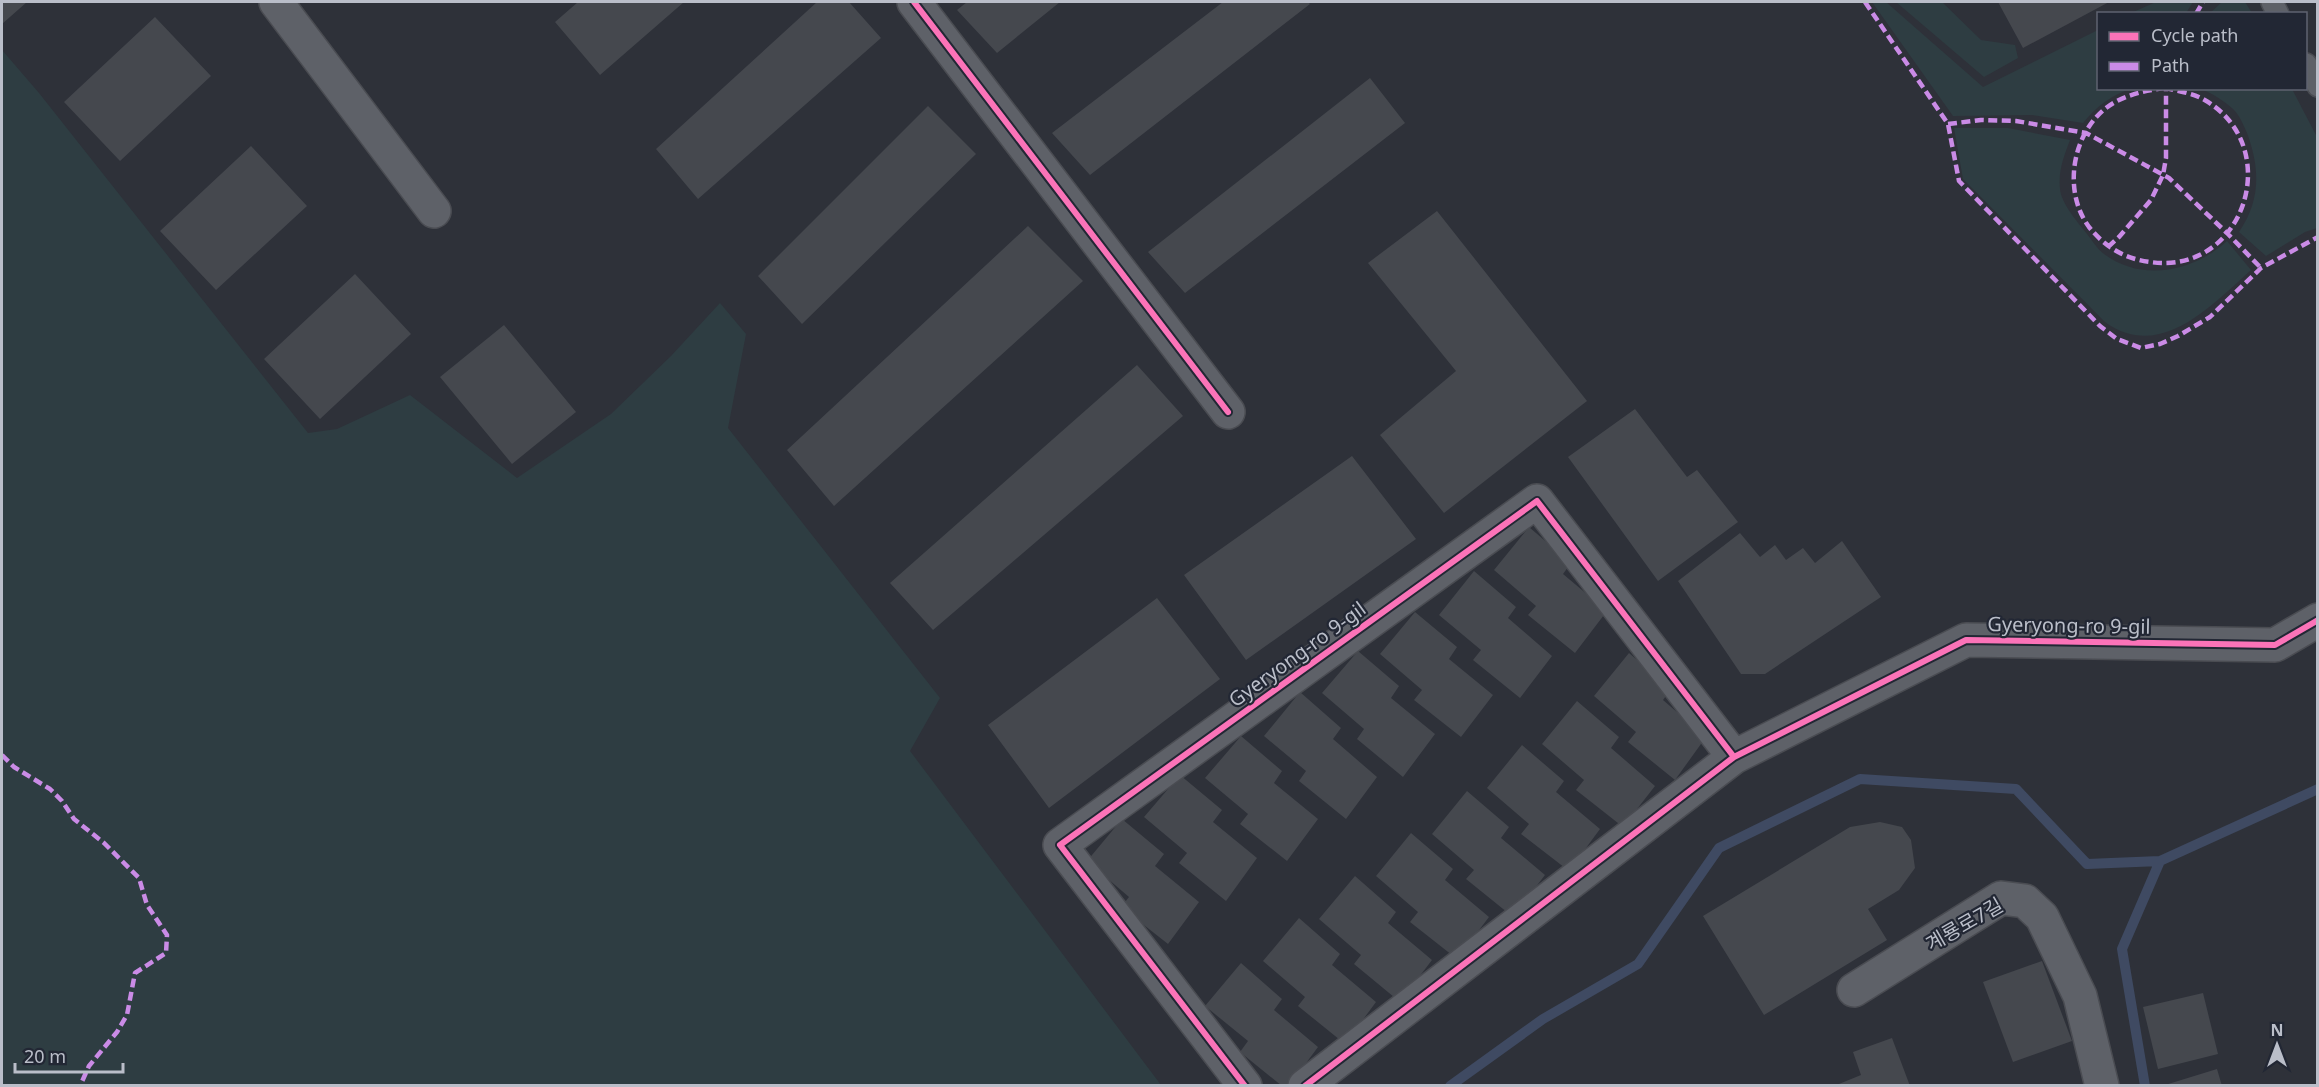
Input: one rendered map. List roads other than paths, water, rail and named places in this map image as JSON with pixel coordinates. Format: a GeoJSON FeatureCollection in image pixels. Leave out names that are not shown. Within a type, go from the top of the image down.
{"type":"FeatureCollection","features":[{"type":"Feature","properties":{"kind":"street"},"geometry":{"type":"LineString","coordinates":[[276,2],[434,211]]}},
{"type":"Feature","properties":{"kind":"street"},"geometry":{"type":"LineString","coordinates":[[914,2],[1228,412]]}},
{"type":"Feature","properties":{"kind":"street","name":"Gyeryong-ro 9-gil"},"geometry":{"type":"LineString","coordinates":[[1245,1086],[1060,845],[1537,501],[1734,757]]}},
{"type":"Feature","properties":{"kind":"street","name":"Gyeryong-ro 9-gil"},"geometry":{"type":"LineString","coordinates":[[1305,1086],[1734,757],[1966,640],[2276,645],[2318,620]]}},
{"type":"Feature","properties":{"kind":"street","name":"계룡로7길"},"geometry":{"type":"LineString","coordinates":[[1854,990],[2001,898],[2025,901],[2042,917],[2080,996],[2102,1086]]}},
{"type":"Feature","properties":{"kind":"lane"},"geometry":{"type":"LineString","coordinates":[[2307,66],[2318,86]]}},
{"type":"Feature","properties":{"kind":"waterway"},"geometry":{"type":"LineString","coordinates":[[1450,1086],[1543,1019],[1638,964],[1719,848],[1860,779],[2016,789],[2087,864],[2160,861]]}},
{"type":"Feature","properties":{"kind":"waterway"},"geometry":{"type":"LineString","coordinates":[[2145,1086],[2122,949],[2160,861],[2318,789]]}}]}
